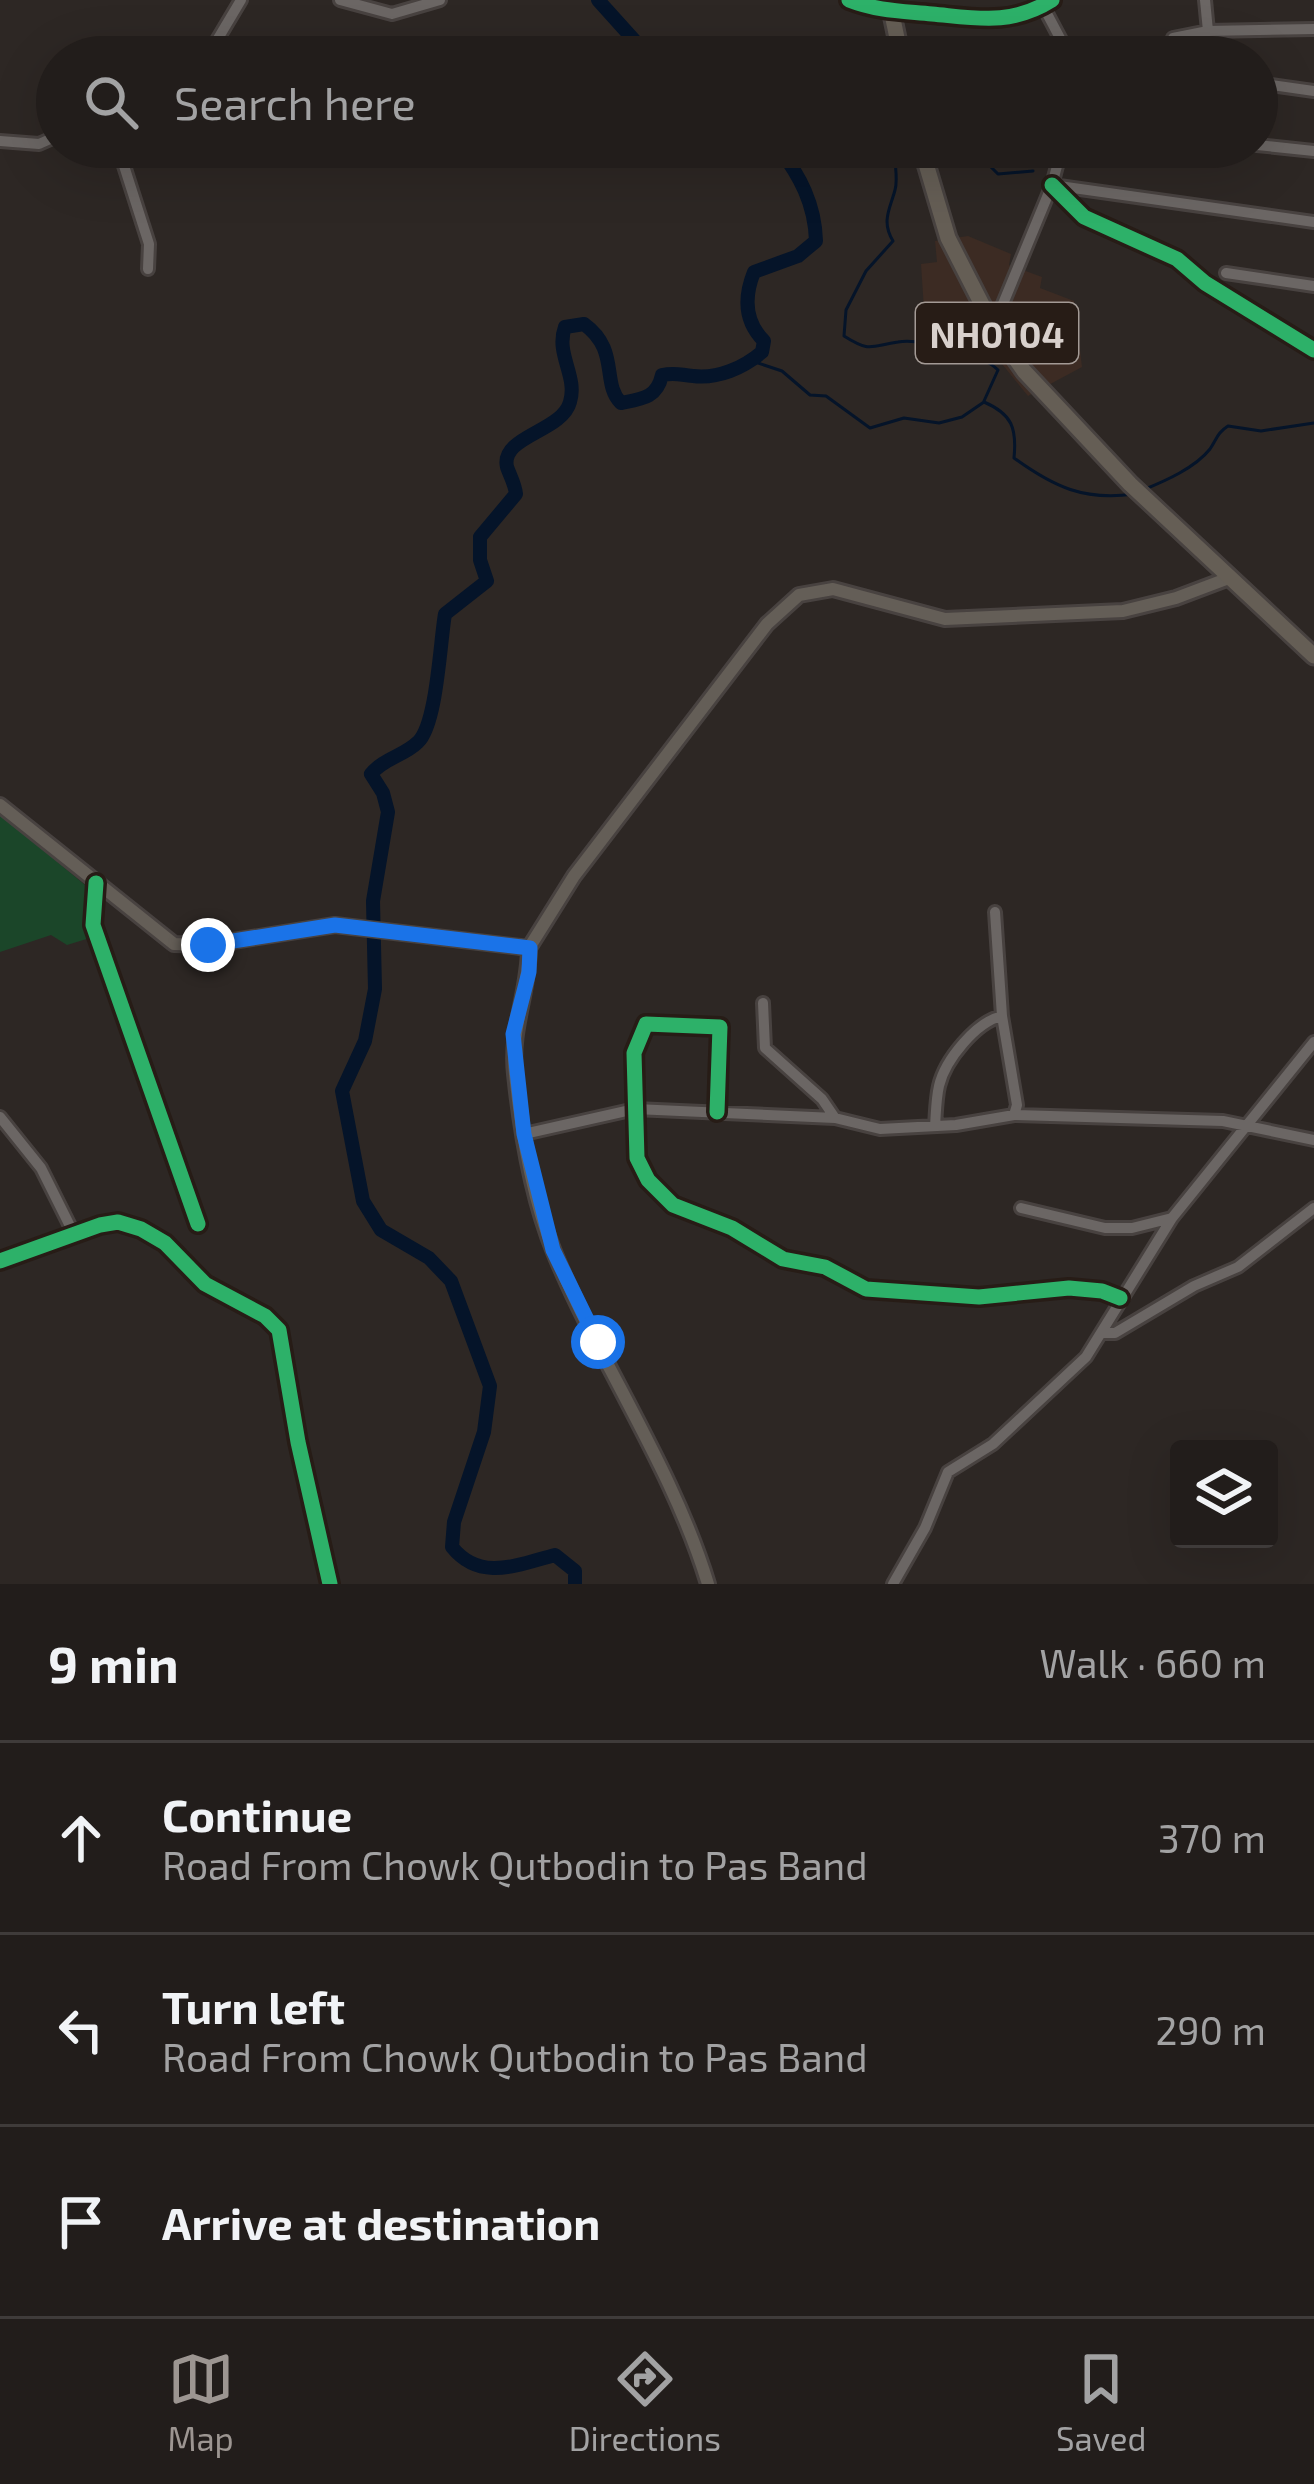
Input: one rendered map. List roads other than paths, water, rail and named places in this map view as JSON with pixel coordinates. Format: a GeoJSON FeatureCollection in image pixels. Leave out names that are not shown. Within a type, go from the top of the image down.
{"type":"FeatureCollection","features":[{"type":"Feature","properties":{"kind":"highway","name":"NH0104"},"geometry":{"type":"LineString","coordinates":[[927,168],[948,238],[990,322],[1024,370],[1130,484],[1314,656]]}},
{"type":"Feature","properties":{"kind":"main road"},"geometry":{"type":"LineString","coordinates":[[708,1584],[674,1499],[553,1250],[524,1134],[513,1034],[529,972],[530,948],[574,876],[767,624],[799,595],[833,589],[945,619],[1123,611],[1229,578]]}},
{"type":"Feature","properties":{"kind":"main road"},"geometry":{"type":"LineString","coordinates":[[0,805],[174,944],[208,945],[335,925],[530,948]]}},
{"type":"Feature","properties":{"kind":"street"},"geometry":{"type":"LineString","coordinates":[[220,36],[241,0]]}},
{"type":"Feature","properties":{"kind":"street"},"geometry":{"type":"LineString","coordinates":[[340,0],[392,14],[440,0]]}},
{"type":"Feature","properties":{"kind":"street"},"geometry":{"type":"LineString","coordinates":[[849,0],[971,21],[1004,18],[1047,3],[1061,36]]}},
{"type":"Feature","properties":{"kind":"street"},"geometry":{"type":"LineString","coordinates":[[1205,0],[1208,31]]}},
{"type":"Feature","properties":{"kind":"street"},"geometry":{"type":"LineString","coordinates":[[1183,36],[1208,31],[1314,29]]}},
{"type":"Feature","properties":{"kind":"street"},"geometry":{"type":"LineString","coordinates":[[1278,86],[1314,92]]}},
{"type":"Feature","properties":{"kind":"street"},"geometry":{"type":"LineString","coordinates":[[0,141],[36,144]]}},
{"type":"Feature","properties":{"kind":"street"},"geometry":{"type":"LineString","coordinates":[[1278,148],[1314,151]]}},
{"type":"Feature","properties":{"kind":"street"},"geometry":{"type":"LineString","coordinates":[[125,168],[149,244],[148,269]]}},
{"type":"Feature","properties":{"kind":"street"},"geometry":{"type":"LineString","coordinates":[[990,322],[1000,310],[1056,168]]}},
{"type":"Feature","properties":{"kind":"street"},"geometry":{"type":"LineString","coordinates":[[1052,185],[1314,222]]}},
{"type":"Feature","properties":{"kind":"street"},"geometry":{"type":"LineString","coordinates":[[1052,185],[1084,217],[1177,259],[1205,283],[1314,350]]}},
{"type":"Feature","properties":{"kind":"street"},"geometry":{"type":"LineString","coordinates":[[1226,273],[1314,286]]}},
{"type":"Feature","properties":{"kind":"street"},"geometry":{"type":"LineString","coordinates":[[96,883],[94,925],[198,1224]]}},
{"type":"Feature","properties":{"kind":"street"},"geometry":{"type":"LineString","coordinates":[[995,912],[1002,1016],[1017,1105],[1014,1115]]}},
{"type":"Feature","properties":{"kind":"street"},"geometry":{"type":"LineString","coordinates":[[763,1003],[765,1048],[822,1099],[835,1118]]}},
{"type":"Feature","properties":{"kind":"street"},"geometry":{"type":"LineString","coordinates":[[935,1126],[939,1083],[955,1055],[975,1032],[1002,1016]]}},
{"type":"Feature","properties":{"kind":"street"},"geometry":{"type":"LineString","coordinates":[[717,1112],[720,1027],[646,1024],[634,1053],[638,1158],[648,1180],[673,1205],[731,1228],[784,1259],[825,1267],[866,1289],[979,1297],[1069,1288],[1120,1298]]}},
{"type":"Feature","properties":{"kind":"street"},"geometry":{"type":"LineString","coordinates":[[893,1584],[948,1472],[993,1444],[1086,1357],[1172,1218],[1314,1042]]}},
{"type":"Feature","properties":{"kind":"street"},"geometry":{"type":"LineString","coordinates":[[524,1134],[635,1109],[835,1118],[880,1129],[1014,1115],[1223,1121],[1314,1141]]}},
{"type":"Feature","properties":{"kind":"street"},"geometry":{"type":"LineString","coordinates":[[0,1117],[41,1168],[74,1234]]}},
{"type":"Feature","properties":{"kind":"street"},"geometry":{"type":"LineString","coordinates":[[1021,1208],[1105,1228],[1132,1228],[1172,1218]]}},
{"type":"Feature","properties":{"kind":"street"},"geometry":{"type":"LineString","coordinates":[[1104,1333],[1115,1333],[1194,1286],[1238,1267],[1314,1208]]}},
{"type":"Feature","properties":{"kind":"street"},"geometry":{"type":"LineString","coordinates":[[0,1261],[118,1222],[165,1244],[205,1284],[265,1316],[279,1330],[330,1584]]}},
{"type":"Feature","properties":{"kind":"waterway"},"geometry":{"type":"LineString","coordinates":[[598,0],[630,36]]}},
{"type":"Feature","properties":{"kind":"waterway"},"geometry":{"type":"LineString","coordinates":[[575,1584],[575,1571],[555,1555],[487,1568],[463,1558],[452,1547],[454,1522],[484,1432],[490,1386],[451,1281],[429,1258],[381,1230],[363,1201],[342,1091],[365,1041],[375,989],[373,901],[388,812],[371,774],[412,747],[424,732],[434,701],[445,614],[487,581],[480,560],[480,537],[516,494],[507,457],[522,441],[556,420],[570,402],[565,327],[584,324],[595,334],[621,403],[652,393],[662,375],[721,374],[762,352],[764,341],[748,308],[754,272],[798,256],[816,241],[813,215],[792,168]]}},
{"type":"Feature","properties":{"kind":"waterway"},"geometry":{"type":"LineString","coordinates":[[895,168],[887,221],[893,241],[866,271],[846,310],[844,336],[866,346],[921,343],[991,364],[998,370],[984,401]]}},
{"type":"Feature","properties":{"kind":"waterway"},"geometry":{"type":"LineString","coordinates":[[992,168],[998,174],[1033,171]]}},
{"type":"Feature","properties":{"kind":"waterway"},"geometry":{"type":"LineString","coordinates":[[752,361],[782,371],[810,395],[826,396],[870,428],[904,418],[939,423],[962,417],[984,402],[1011,423],[1014,458],[1043,477],[1085,493],[1134,494]]}},
{"type":"Feature","properties":{"kind":"waterway"},"geometry":{"type":"LineString","coordinates":[[1143,490],[1196,462],[1228,426],[1261,431],[1314,423]]}}]}
